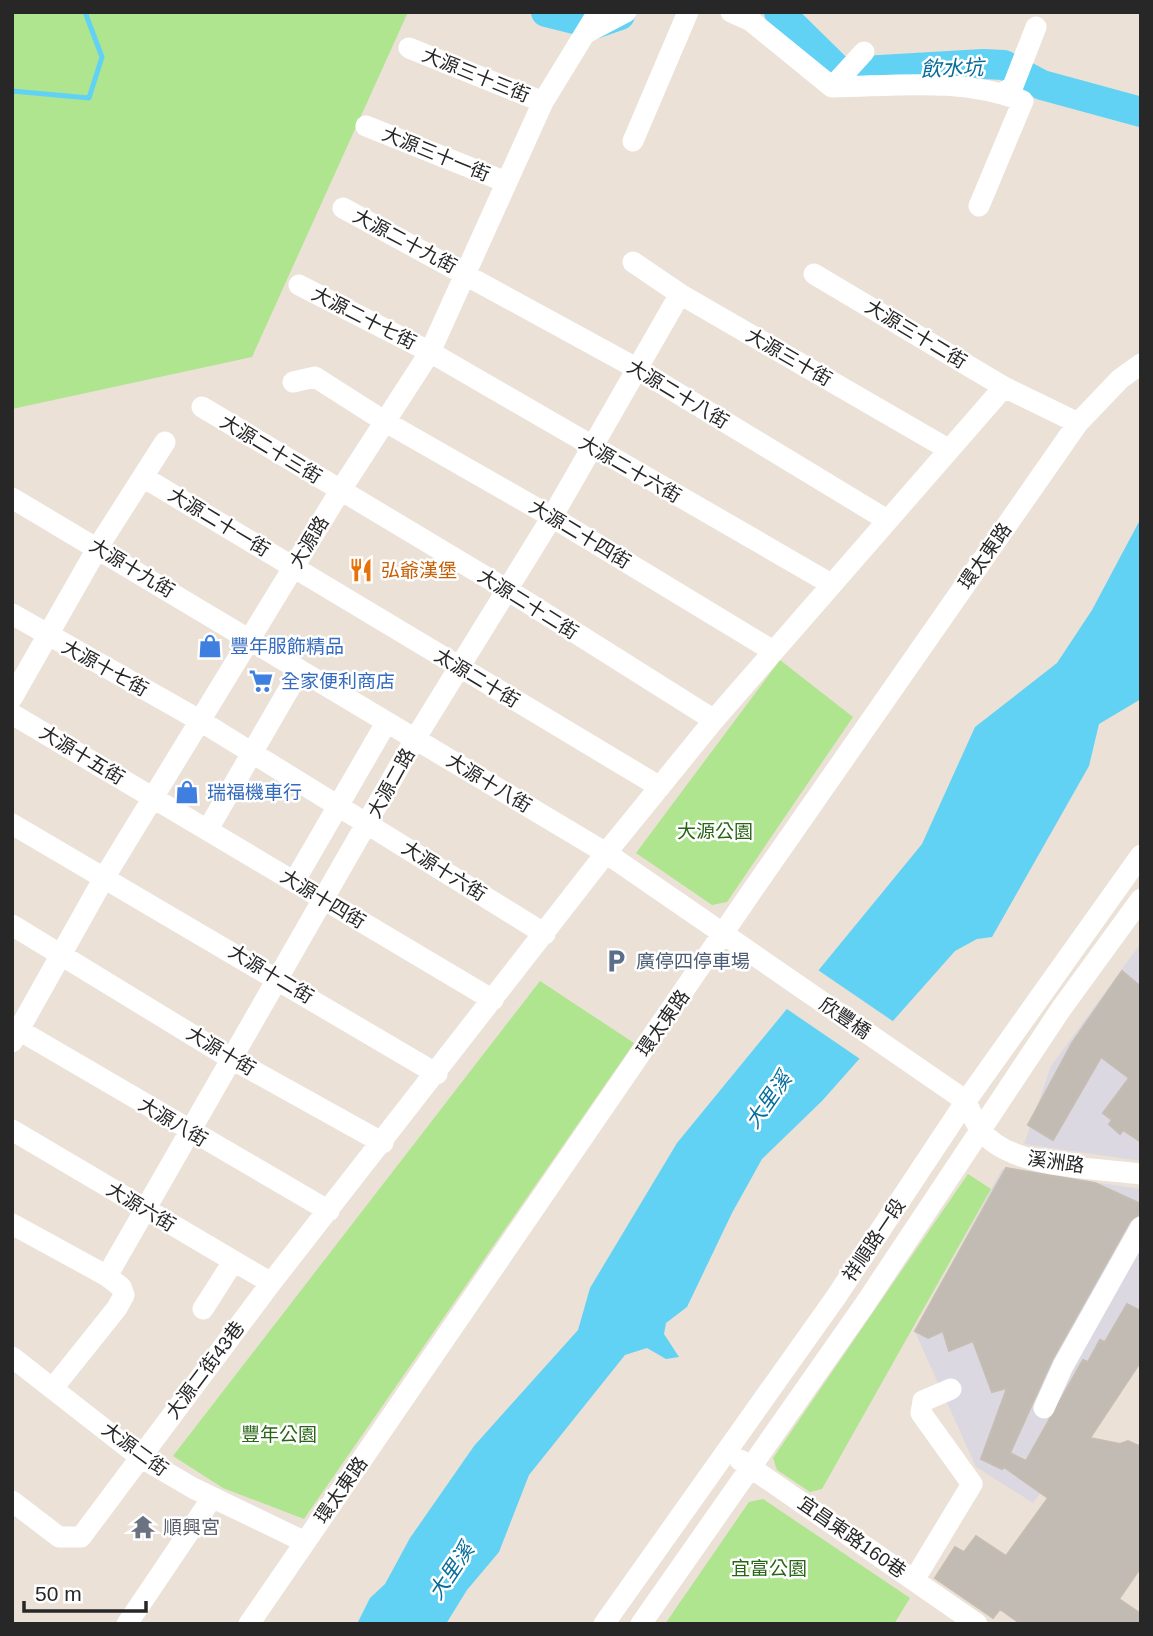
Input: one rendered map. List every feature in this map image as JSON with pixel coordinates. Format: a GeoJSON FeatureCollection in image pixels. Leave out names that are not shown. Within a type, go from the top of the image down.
{"type":"FeatureCollection","features":[{"type":"Feature","properties":{"kind":"street","name":"大源路"},"geometry":{"type":"LineString","coordinates":[[15,1033],[104,877],[199,720],[340,491],[430,352],[543,102],[598,12]]}},
{"type":"Feature","properties":{"kind":"street"},"geometry":{"type":"LineString","coordinates":[[586,33],[626,12]]}},
{"type":"Feature","properties":{"kind":"street"},"geometry":{"type":"LineString","coordinates":[[633,141],[688,12]]}},
{"type":"Feature","properties":{"kind":"street"},"geometry":{"type":"LineString","coordinates":[[731,12],[763,17],[836,83],[978,87],[1013,93]]}},
{"type":"Feature","properties":{"kind":"street"},"geometry":{"type":"LineString","coordinates":[[979,206],[1036,27]]}},
{"type":"Feature","properties":{"kind":"street","name":"大源三十三街"},"geometry":{"type":"LineString","coordinates":[[410,48],[543,102]]}},
{"type":"Feature","properties":{"kind":"street"},"geometry":{"type":"LineString","coordinates":[[836,83],[863,52]]}},
{"type":"Feature","properties":{"kind":"street","name":"大源三十一街"},"geometry":{"type":"LineString","coordinates":[[366,126],[506,182]]}},
{"type":"Feature","properties":{"kind":"street","name":"大源二十九街"},"geometry":{"type":"LineString","coordinates":[[343,208],[467,274]]}},
{"type":"Feature","properties":{"kind":"street","name":"大源三十街"},"geometry":{"type":"LineString","coordinates":[[633,262],[680,294],[948,449]]}},
{"type":"Feature","properties":{"kind":"street","name":"大源二十八街"},"geometry":{"type":"LineString","coordinates":[[467,274],[636,368],[887,520]]}},
{"type":"Feature","properties":{"kind":"street","name":"大源三十二街"},"geometry":{"type":"LineString","coordinates":[[814,274],[1011,391]]}},
{"type":"Feature","properties":{"kind":"street","name":"大源二十七街"},"geometry":{"type":"LineString","coordinates":[[299,285],[430,352]]}},
{"type":"Feature","properties":{"kind":"street","name":"大源二路"},"geometry":{"type":"LineString","coordinates":[[107,1276],[415,739],[552,517],[680,294]]}},
{"type":"Feature","properties":{"kind":"street","name":"大源二十六街"},"geometry":{"type":"LineString","coordinates":[[430,352],[831,584]]}},
{"type":"Feature","properties":{"kind":"street","name":"環太東路"},"geometry":{"type":"LineString","coordinates":[[249,1624],[1078,423],[1120,379],[1141,364]]}},
{"type":"Feature","properties":{"kind":"street","name":"大源二十四街"},"geometry":{"type":"LineString","coordinates":[[293,382],[315,377],[384,421],[552,517],[773,651]]}},
{"type":"Feature","properties":{"kind":"street"},"geometry":{"type":"LineString","coordinates":[[1011,391],[1043,403],[1078,423]]}},
{"type":"Feature","properties":{"kind":"street","name":"大源二街43巷"},"geometry":{"type":"LineString","coordinates":[[12,1501],[59,1537],[81,1537],[271,1283],[437,1074],[606,853],[714,720],[948,449],[1011,391]]}},
{"type":"Feature","properties":{"kind":"street","name":"大源二十三街"},"geometry":{"type":"LineString","coordinates":[[202,407],[340,491]]}},
{"type":"Feature","properties":{"kind":"street"},"geometry":{"type":"LineString","coordinates":[[12,698],[99,547],[165,442]]}},
{"type":"Feature","properties":{"kind":"street","name":"大源二十一街"},"geometry":{"type":"LineString","coordinates":[[143,477],[295,567]]}},
{"type":"Feature","properties":{"kind":"street","name":"大源二十二街"},"geometry":{"type":"LineString","coordinates":[[340,491],[506,589],[714,720]]}},
{"type":"Feature","properties":{"kind":"street","name":"大源十九街"},"geometry":{"type":"LineString","coordinates":[[12,498],[99,547],[250,640]]}},
{"type":"Feature","properties":{"kind":"street","name":"太源二十街"},"geometry":{"type":"LineString","coordinates":[[295,567],[660,788]]}},
{"type":"Feature","properties":{"kind":"street","name":"大源十七街"},"geometry":{"type":"LineString","coordinates":[[12,614],[199,720]]}},
{"type":"Feature","properties":{"kind":"street","name":"大源十八街"},"geometry":{"type":"LineString","coordinates":[[250,640],[606,853],[723,935]]}},
{"type":"Feature","properties":{"kind":"street"},"geometry":{"type":"LineString","coordinates":[[208,830],[300,670]]}},
{"type":"Feature","properties":{"kind":"street","name":"大源十五街"},"geometry":{"type":"LineString","coordinates":[[12,714],[153,797]]}},
{"type":"Feature","properties":{"kind":"street","name":"大源十六街"},"geometry":{"type":"LineString","coordinates":[[199,720],[545,934]]}},
{"type":"Feature","properties":{"kind":"street"},"geometry":{"type":"LineString","coordinates":[[294,882],[386,723]]}},
{"type":"Feature","properties":{"kind":"street","name":"大源十四街"},"geometry":{"type":"LineString","coordinates":[[153,797],[494,1000]]}},
{"type":"Feature","properties":{"kind":"street","name":"大源十二街"},"geometry":{"type":"LineString","coordinates":[[12,824],[277,977],[437,1074]]}},
{"type":"Feature","properties":{"kind":"street","name":"祥順路一段"},"geometry":{"type":"LineString","coordinates":[[604,1624],[881,1232],[966,1101],[1141,855]]}},
{"type":"Feature","properties":{"kind":"street","name":"祥順路一段"},"geometry":{"type":"LineString","coordinates":[[641,1624],[872,1293],[1061,1009],[1141,899]]}},
{"type":"Feature","properties":{"kind":"street","name":"大源十街"},"geometry":{"type":"LineString","coordinates":[[12,925],[230,1058],[383,1143]]}},
{"type":"Feature","properties":{"kind":"street","name":"欣豐橋"},"geometry":{"type":"LineString","coordinates":[[723,935],[966,1101]]}},
{"type":"Feature","properties":{"kind":"street","name":"大源八街"},"geometry":{"type":"LineString","coordinates":[[15,1033],[329,1211]]}},
{"type":"Feature","properties":{"kind":"street"},"geometry":{"type":"LineString","coordinates":[[966,1101],[980,1130]]}},
{"type":"Feature","properties":{"kind":"street","name":"大源六街"},"geometry":{"type":"LineString","coordinates":[[12,1130],[271,1283]]}},
{"type":"Feature","properties":{"kind":"street","name":"溪洲路"},"geometry":{"type":"LineString","coordinates":[[980,1130],[1017,1157],[1141,1174]]}},
{"type":"Feature","properties":{"kind":"street"},"geometry":{"type":"LineString","coordinates":[[12,1224],[107,1276],[121,1287],[124,1295],[117,1308],[53,1388]]}},
{"type":"Feature","properties":{"kind":"street"},"geometry":{"type":"LineString","coordinates":[[1044,1408],[1063,1366],[1141,1227]]}},
{"type":"Feature","properties":{"kind":"street"},"geometry":{"type":"LineString","coordinates":[[203,1309],[233,1262]]}},
{"type":"Feature","properties":{"kind":"street","name":"大源二街"},"geometry":{"type":"LineString","coordinates":[[12,1357],[140,1457],[212,1498],[305,1542]]}},
{"type":"Feature","properties":{"kind":"street"},"geometry":{"type":"LineString","coordinates":[[914,1580],[972,1484],[920,1413],[923,1401],[951,1389]]}},
{"type":"Feature","properties":{"kind":"street","name":"宜昌東路160巷"},"geometry":{"type":"LineString","coordinates":[[726,1450],[977,1624]]}},
{"type":"Feature","properties":{"kind":"street"},"geometry":{"type":"LineString","coordinates":[[127,1624],[212,1498]]}},
{"type":"Feature","properties":{"kind":"shaded area"},"geometry":{"type":"Polygon","coordinates":[[[1141,943],[1141,1161],[1024,1144],[1051,1066],[1141,943]]]}},
{"type":"Feature","properties":{"kind":"shaded area"},"geometry":{"type":"Polygon","coordinates":[[[1002,1169],[1141,1189],[1141,1360],[1033,1503],[976,1467],[915,1332],[1002,1169]]]}},
{"type":"Feature","properties":{"kind":"green space"},"geometry":{"type":"Polygon","coordinates":[[[12,12],[408,12],[252,357],[12,409],[12,12]]]}},
{"type":"Feature","properties":{"kind":"green space","name":"大源公園"},"geometry":{"type":"Polygon","coordinates":[[[780,660],[853,717],[727,902],[712,905],[636,853],[780,660]]]}},
{"type":"Feature","properties":{"kind":"green space","name":"豐年公園"},"geometry":{"type":"Polygon","coordinates":[[[540,981],[634,1043],[304,1519],[223,1488],[173,1456],[540,981]]]}},
{"type":"Feature","properties":{"kind":"green space"},"geometry":{"type":"Polygon","coordinates":[[[968,1174],[991,1189],[822,1489],[810,1492],[777,1470],[773,1458],[968,1174]]]}},
{"type":"Feature","properties":{"kind":"green space","name":"宜富公園"},"geometry":{"type":"Polygon","coordinates":[[[763,1499],[910,1598],[894,1624],[665,1624],[749,1502],[763,1499]]]}},
{"type":"Feature","properties":{"kind":"water","name":"大里溪"},"geometry":{"type":"Polygon","coordinates":[[[1141,518],[1141,699],[1099,724],[1089,766],[992,937],[977,939],[955,951],[822,1101],[762,1159],[732,1213],[687,1307],[666,1323],[664,1334],[679,1357],[666,1359],[647,1348],[625,1355],[529,1475],[499,1552],[467,1590],[446,1624],[357,1624],[370,1598],[385,1584],[410,1538],[474,1446],[578,1330],[590,1288],[677,1143],[922,844],[975,727],[1057,663],[1092,610],[1141,518]]]}},
{"type":"Feature","properties":{"kind":"pier"},"geometry":{"type":"Polygon","coordinates":[[[815,968],[897,1024],[863,1061],[784,1007],[815,968]]]}},
{"type":"Feature","properties":{"kind":"building"},"geometry":{"type":"Polygon","coordinates":[[[1122,971],[1141,987],[1141,1142],[1123,1130],[1120,1134],[1109,1124],[1112,1120],[1103,1113],[1129,1078],[1101,1057],[1053,1140],[1028,1125],[1072,1043],[1122,971]]]}},
{"type":"Feature","properties":{"kind":"building"},"geometry":{"type":"Polygon","coordinates":[[[1006,1168],[1095,1183],[1141,1204],[1138,1215],[1130,1221],[1052,1360],[1010,1453],[1026,1461],[1083,1360],[1088,1362],[1100,1340],[1105,1342],[1127,1304],[1141,1311],[1141,1361],[1090,1438],[1120,1444],[1128,1441],[1141,1447],[1141,1567],[1119,1599],[1141,1614],[1141,1624],[1021,1624],[1000,1609],[993,1618],[935,1578],[955,1547],[964,1552],[976,1536],[1006,1556],[1048,1498],[1004,1467],[1002,1469],[981,1459],[1007,1388],[992,1392],[973,1341],[949,1351],[943,1331],[928,1338],[915,1331],[1006,1168]]]}},
{"type":"Feature","properties":{"kind":"waterway"},"geometry":{"type":"LineString","coordinates":[[12,91],[89,98],[102,57],[85,12]]}},
{"type":"Feature","properties":{"kind":"waterway","name":"飲水坑"},"geometry":{"type":"LineString","coordinates":[[546,12],[594,24],[620,15]]}},
{"type":"Feature","properties":{"kind":"waterway","name":"飲水坑"},"geometry":{"type":"LineString","coordinates":[[779,12],[837,69],[846,72],[1004,65],[1042,85],[1141,112]]}},
{"type":"Feature","properties":{"kind":"place","name":"弘爺漢堡"},"geometry":{"type":"Point","coordinates":[361,570]}},
{"type":"Feature","properties":{"kind":"place","name":"豐年服飾精品"},"geometry":{"type":"Point","coordinates":[210,646]}},
{"type":"Feature","properties":{"kind":"place","name":"全家便利商店"},"geometry":{"type":"Point","coordinates":[261,681]}},
{"type":"Feature","properties":{"kind":"place","name":"瑞福機車行"},"geometry":{"type":"Point","coordinates":[187,792]}},
{"type":"Feature","properties":{"kind":"place","name":"廣停四停車場"},"geometry":{"type":"Point","coordinates":[616,961]}},
{"type":"Feature","properties":{"kind":"place","name":"順興宮"},"geometry":{"type":"Point","coordinates":[143,1527]}}]}
